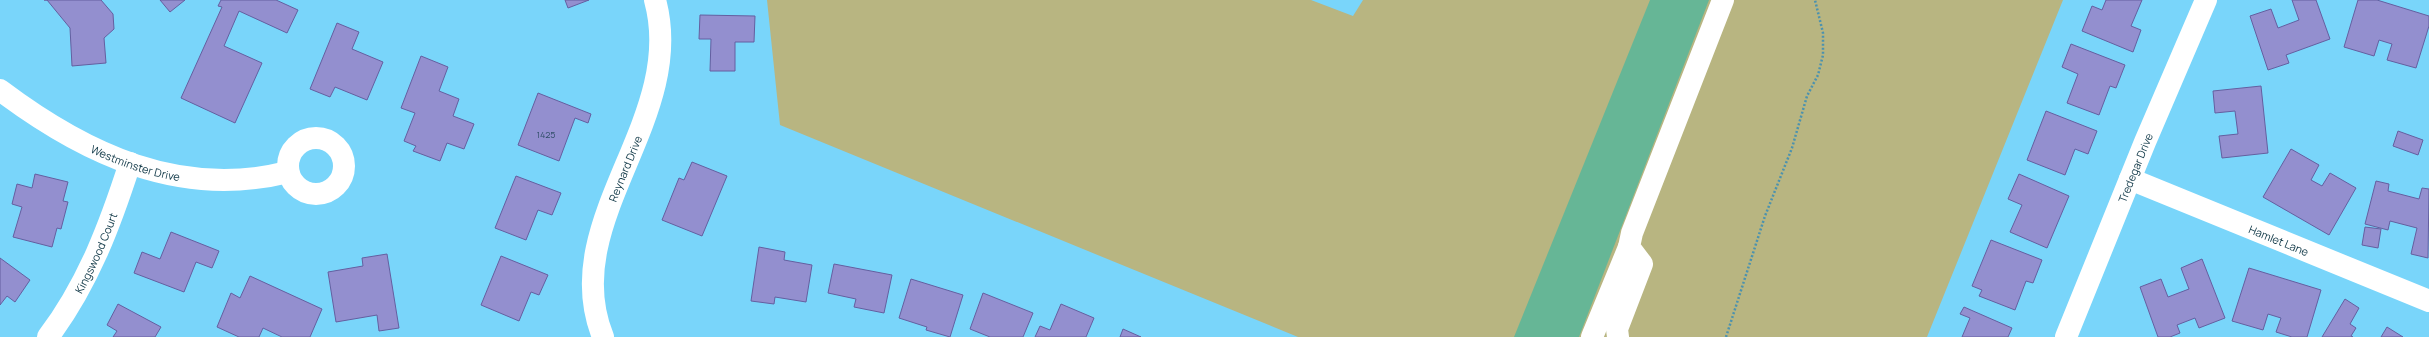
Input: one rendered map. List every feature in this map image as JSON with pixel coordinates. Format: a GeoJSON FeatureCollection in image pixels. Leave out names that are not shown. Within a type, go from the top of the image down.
{"type":"FeatureCollection","features":[{"type":"Feature","properties":{"kind":"street","name":"Reynard Drive"},"geometry":{"type":"LineString","coordinates":[[603,337],[596,314],[594,266],[598,240],[606,216],[647,116],[660,71],[662,42],[659,14],[655,0]]}},
{"type":"Feature","properties":{"kind":"street"},"geometry":{"type":"LineString","coordinates":[[1592,337],[1629,247],[1632,232],[1722,0]]}},
{"type":"Feature","properties":{"kind":"street","name":"Tredegar Drive"},"geometry":{"type":"LineString","coordinates":[[2066,337],[2130,178],[2206,0]]}},
{"type":"Feature","properties":{"kind":"street","name":"Westminster Drive"},"geometry":{"type":"LineString","coordinates":[[0,90],[59,131],[97,150],[130,163],[173,175],[221,181],[257,179],[288,172]]}},
{"type":"Feature","properties":{"kind":"street","name":"Kingswood Court"},"geometry":{"type":"LineString","coordinates":[[48,337],[91,268],[108,230],[130,163]]}},
{"type":"Feature","properties":{"kind":"street","name":"Hamlet Lane"},"geometry":{"type":"LineString","coordinates":[[2130,178],[2429,301]]}},
{"type":"Feature","properties":{"kind":"street"},"geometry":{"type":"LineString","coordinates":[[1618,337],[1617,329],[1642,264],[1629,247]]}},
{"type":"Feature","properties":{"kind":"path"},"geometry":{"type":"LineString","coordinates":[[1726,337],[1765,216],[1792,148],[1807,96],[1818,75],[1823,55],[1823,32],[1815,0]]}},
{"type":"Feature","properties":{"kind":"shaded area"},"geometry":{"type":"Polygon","coordinates":[[[767,0],[1311,0],[1353,16],[1363,0],[2063,0],[1927,337],[1298,337],[780,125],[767,0]]]}},
{"type":"Feature","properties":{"kind":"shaded area"},"geometry":{"type":"Polygon","coordinates":[[[1650,0],[1709,0],[1579,337],[1514,337],[1650,0]]]}},
{"type":"Feature","properties":{"kind":"building"},"geometry":{"type":"Polygon","coordinates":[[[47,0],[101,0],[113,14],[114,29],[104,38],[106,63],[72,66],[70,28],[47,0]]]}},
{"type":"Feature","properties":{"kind":"building"},"geometry":{"type":"Polygon","coordinates":[[[160,0],[185,0],[170,12],[160,0]]]}},
{"type":"Feature","properties":{"kind":"building"},"geometry":{"type":"Polygon","coordinates":[[[221,0],[276,0],[298,10],[287,33],[239,11],[224,46],[262,63],[235,123],[181,98],[222,7],[218,6],[221,0]]]}},
{"type":"Feature","properties":{"kind":"building"},"geometry":{"type":"Polygon","coordinates":[[[565,0],[589,0],[568,8],[565,0]]]}},
{"type":"Feature","properties":{"kind":"building"},"geometry":{"type":"Polygon","coordinates":[[[2106,0],[2142,0],[2131,26],[2141,30],[2133,52],[2082,31],[2092,6],[2102,10],[2106,0]]]}},
{"type":"Feature","properties":{"kind":"building"},"geometry":{"type":"Polygon","coordinates":[[[2292,0],[2316,0],[2330,39],[2286,55],[2289,63],[2268,70],[2250,16],[2271,9],[2278,28],[2299,20],[2292,0]]]}},
{"type":"Feature","properties":{"kind":"building"},"geometry":{"type":"Polygon","coordinates":[[[2358,0],[2377,0],[2429,16],[2429,26],[2416,68],[2387,60],[2392,44],[2379,40],[2374,56],[2344,47],[2358,0]]]}},
{"type":"Feature","properties":{"kind":"building"},"geometry":{"type":"Polygon","coordinates":[[[700,15],[755,16],[754,42],[735,42],[735,71],[710,71],[711,39],[699,39],[700,15]]]}},
{"type":"Feature","properties":{"kind":"building"},"geometry":{"type":"Polygon","coordinates":[[[337,23],[359,32],[352,49],[383,62],[367,100],[335,87],[330,97],[310,89],[337,23]]]}},
{"type":"Feature","properties":{"kind":"building"},"geometry":{"type":"Polygon","coordinates":[[[2071,44],[2125,65],[2116,88],[2110,86],[2099,115],[2067,103],[2078,74],[2062,67],[2071,44]]]}},
{"type":"Feature","properties":{"kind":"building"},"geometry":{"type":"Polygon","coordinates":[[[421,56],[448,67],[439,91],[459,99],[453,116],[474,124],[464,149],[447,143],[440,161],[413,151],[416,146],[404,141],[415,113],[401,108],[421,56]]]}},
{"type":"Feature","properties":{"kind":"building"},"geometry":{"type":"Polygon","coordinates":[[[2261,86],[2268,153],[2222,158],[2219,136],[2238,134],[2235,111],[2215,113],[2213,91],[2261,86]]]}},
{"type":"Feature","properties":{"kind":"building"},"geometry":{"type":"Polygon","coordinates":[[[538,93],[591,114],[588,123],[575,118],[559,161],[518,145],[538,93]]]}},
{"type":"Feature","properties":{"kind":"building"},"geometry":{"type":"Polygon","coordinates":[[[2046,111],[2097,131],[2088,154],[2075,149],[2065,175],[2027,160],[2046,111]]]}},
{"type":"Feature","properties":{"kind":"building"},"geometry":{"type":"Polygon","coordinates":[[[2398,131],[2423,140],[2418,155],[2393,146],[2398,131]]]}},
{"type":"Feature","properties":{"kind":"building"},"geometry":{"type":"Polygon","coordinates":[[[2291,149],[2319,165],[2311,180],[2322,186],[2330,173],[2356,188],[2329,235],[2263,197],[2291,149]]]}},
{"type":"Feature","properties":{"kind":"building"},"geometry":{"type":"Polygon","coordinates":[[[692,162],[727,176],[702,236],[662,220],[679,178],[684,180],[692,162]]]}},
{"type":"Feature","properties":{"kind":"building"},"geometry":{"type":"Polygon","coordinates":[[[35,174],[68,182],[63,201],[68,202],[61,229],[57,228],[52,247],[13,237],[22,207],[12,204],[17,184],[32,188],[35,174]]]}},
{"type":"Feature","properties":{"kind":"building"},"geometry":{"type":"Polygon","coordinates":[[[2019,174],[2069,196],[2047,248],[2010,232],[2022,205],[2008,199],[2019,174]]]}},
{"type":"Feature","properties":{"kind":"building"},"geometry":{"type":"Polygon","coordinates":[[[516,176],[561,193],[552,215],[538,210],[526,240],[495,228],[516,176]]]}},
{"type":"Feature","properties":{"kind":"building"},"geometry":{"type":"Polygon","coordinates":[[[2376,181],[2389,184],[2388,191],[2419,199],[2422,188],[2429,189],[2428,258],[2411,254],[2417,228],[2390,221],[2388,230],[2365,224],[2376,181]]]}},
{"type":"Feature","properties":{"kind":"building"},"geometry":{"type":"Polygon","coordinates":[[[2365,227],[2381,229],[2378,248],[2362,245],[2365,227]]]}},
{"type":"Feature","properties":{"kind":"building"},"geometry":{"type":"Polygon","coordinates":[[[171,232],[219,251],[212,268],[196,262],[184,292],[134,273],[142,252],[160,259],[171,232]]]}},
{"type":"Feature","properties":{"kind":"building"},"geometry":{"type":"Polygon","coordinates":[[[1991,240],[2042,260],[2033,283],[2026,281],[2015,310],[1979,296],[1982,290],[1972,286],[1991,240]]]}},
{"type":"Feature","properties":{"kind":"building"},"geometry":{"type":"Polygon","coordinates":[[[759,247],[785,252],[784,260],[812,265],[806,302],[775,297],[774,304],[751,301],[759,247]]]}},
{"type":"Feature","properties":{"kind":"building"},"geometry":{"type":"Polygon","coordinates":[[[387,254],[399,328],[379,331],[377,315],[336,322],[328,272],[363,266],[362,258],[387,254]]]}},
{"type":"Feature","properties":{"kind":"building"},"geometry":{"type":"Polygon","coordinates":[[[501,256],[548,275],[539,295],[531,292],[519,321],[481,305],[501,256]]]}},
{"type":"Feature","properties":{"kind":"building"},"geometry":{"type":"Polygon","coordinates":[[[0,258],[30,280],[15,302],[7,296],[0,305],[0,258]]]}},
{"type":"Feature","properties":{"kind":"building"},"geometry":{"type":"Polygon","coordinates":[[[2202,259],[2225,318],[2199,328],[2195,318],[2177,325],[2180,333],[2170,337],[2158,337],[2140,287],[2161,279],[2168,297],[2189,289],[2181,268],[2202,259]]]}},
{"type":"Feature","properties":{"kind":"building"},"geometry":{"type":"Polygon","coordinates":[[[834,264],[892,275],[884,313],[854,307],[856,299],[828,293],[834,264]]]}},
{"type":"Feature","properties":{"kind":"building"},"geometry":{"type":"Polygon","coordinates":[[[2249,268],[2321,290],[2307,337],[2292,337],[2276,332],[2281,318],[2268,314],[2263,330],[2232,321],[2249,268]]]}},
{"type":"Feature","properties":{"kind":"building"},"geometry":{"type":"Polygon","coordinates":[[[250,276],[322,309],[310,337],[282,337],[263,328],[259,337],[239,337],[217,327],[231,293],[240,298],[250,276]]]}},
{"type":"Feature","properties":{"kind":"building"},"geometry":{"type":"Polygon","coordinates":[[[911,279],[963,295],[950,337],[926,330],[927,327],[899,318],[911,279]]]}},
{"type":"Feature","properties":{"kind":"building"},"geometry":{"type":"Polygon","coordinates":[[[983,293],[1033,313],[1023,337],[990,337],[970,329],[983,293]]]}},
{"type":"Feature","properties":{"kind":"building"},"geometry":{"type":"Polygon","coordinates":[[[2345,299],[2359,308],[2350,324],[2356,328],[2351,336],[2353,337],[2322,337],[2345,299]]]}},
{"type":"Feature","properties":{"kind":"building"},"geometry":{"type":"Polygon","coordinates":[[[118,304],[161,327],[155,337],[113,337],[117,331],[107,325],[118,304]]]}},
{"type":"Feature","properties":{"kind":"building"},"geometry":{"type":"Polygon","coordinates":[[[1061,304],[1094,318],[1086,337],[1035,337],[1040,326],[1050,330],[1061,304]]]}},
{"type":"Feature","properties":{"kind":"building"},"geometry":{"type":"Polygon","coordinates":[[[1964,307],[2012,328],[2008,337],[1962,337],[1970,318],[1960,314],[1964,307]]]}},
{"type":"Feature","properties":{"kind":"building"},"geometry":{"type":"Polygon","coordinates":[[[2387,327],[2403,337],[2381,337],[2387,327]]]}},
{"type":"Feature","properties":{"kind":"building"},"geometry":{"type":"Polygon","coordinates":[[[1123,329],[1141,337],[1120,337],[1123,329]]]}}]}
